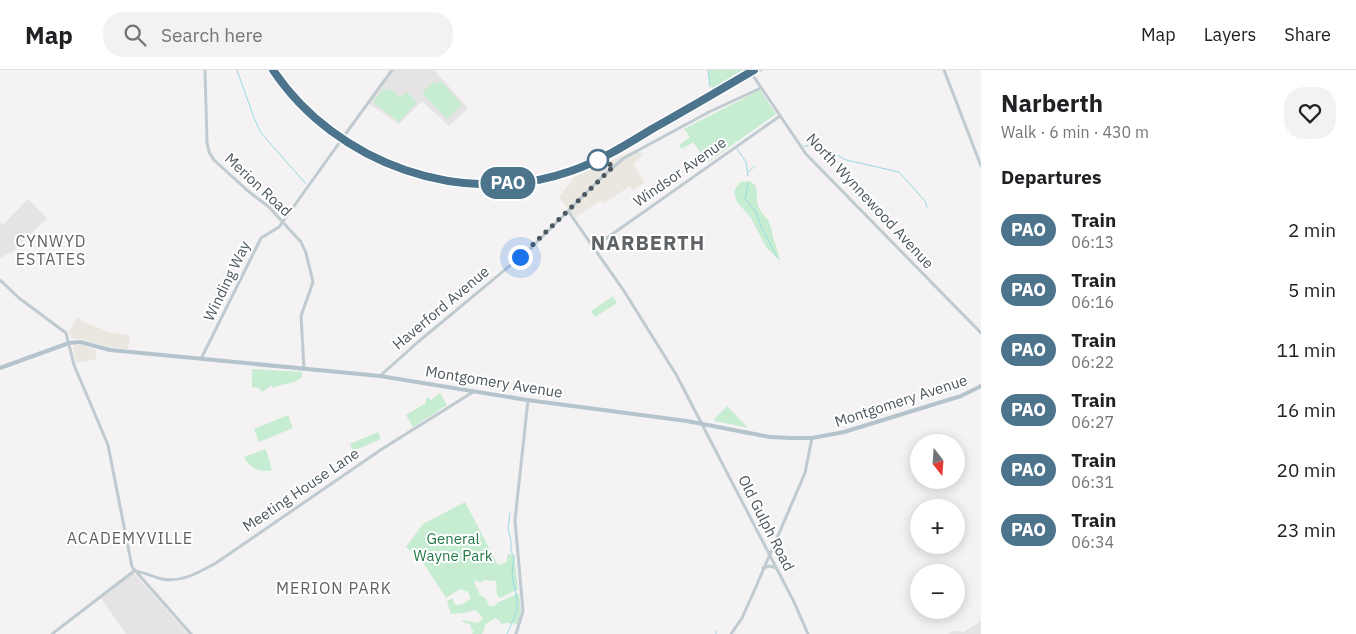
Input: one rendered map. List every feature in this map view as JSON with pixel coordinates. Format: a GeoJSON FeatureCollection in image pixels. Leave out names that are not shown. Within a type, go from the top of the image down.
{"type":"FeatureCollection","features":[{"type":"Feature","properties":{"kind":"main road","name":"Montgomery Avenue"},"geometry":{"type":"LineString","coordinates":[[0,368],[69,343],[80,342],[107,350],[380,376],[473,392],[703,423],[770,437],[812,438],[863,427],[967,394],[981,386]]}},
{"type":"Feature","properties":{"kind":"street","name":"Merion Road"},"geometry":{"type":"LineString","coordinates":[[205,70],[207,142],[209,152],[214,160],[269,206],[303,248],[312,282],[302,316],[304,368]]}},
{"type":"Feature","properties":{"kind":"street","name":"Winding Way"},"geometry":{"type":"LineString","coordinates":[[201,359],[262,238],[279,227],[283,222],[392,70]]}},
{"type":"Feature","properties":{"kind":"street"},"geometry":{"type":"LineString","coordinates":[[944,70],[981,166]]}},
{"type":"Feature","properties":{"kind":"street","name":"North Wynnewood Avenue"},"geometry":{"type":"LineString","coordinates":[[754,77],[806,154],[981,333]]}},
{"type":"Feature","properties":{"kind":"street","name":"Haverford Avenue"},"geometry":{"type":"LineString","coordinates":[[380,376],[410,348],[530,249],[568,210],[624,158],[709,112],[761,88]]}},
{"type":"Feature","properties":{"kind":"street","name":"Windsor Avenue"},"geometry":{"type":"LineString","coordinates":[[594,247],[780,116]]}},
{"type":"Feature","properties":{"kind":"street","name":"Old Gulph Road"},"geometry":{"type":"LineString","coordinates":[[568,210],[649,329],[703,423],[794,602],[808,634]]}},
{"type":"Feature","properties":{"kind":"street"},"geometry":{"type":"LineString","coordinates":[[0,280],[28,305],[66,334],[74,365],[108,446],[132,567],[191,634]]}},
{"type":"Feature","properties":{"kind":"street","name":"Meeting House Lane"},"geometry":{"type":"LineString","coordinates":[[134,571],[174,580],[190,576],[216,563],[297,506],[473,392]]}},
{"type":"Feature","properties":{"kind":"street"},"geometry":{"type":"LineString","coordinates":[[516,634],[522,612],[514,520],[528,400]]}},
{"type":"Feature","properties":{"kind":"street"},"geometry":{"type":"LineString","coordinates":[[731,634],[742,618],[805,473],[812,438]]}},
{"type":"Feature","properties":{"kind":"street"},"geometry":{"type":"LineString","coordinates":[[764,568],[770,566],[776,568]]}},
{"type":"Feature","properties":{"kind":"street"},"geometry":{"type":"LineString","coordinates":[[52,634],[134,571]]}},
{"type":"Feature","properties":{"kind":"shaded area"},"geometry":{"type":"Polygon","coordinates":[[[393,70],[434,70],[468,108],[449,126],[422,101],[399,124],[368,103],[393,70]]]}},
{"type":"Feature","properties":{"kind":"shaded area"},"geometry":{"type":"Polygon","coordinates":[[[638,149],[643,155],[633,164],[644,182],[633,191],[630,186],[605,203],[599,201],[575,218],[559,197],[574,177],[638,149]]]}},
{"type":"Feature","properties":{"kind":"shaded area"},"geometry":{"type":"Polygon","coordinates":[[[28,199],[47,218],[15,250],[0,258],[0,223],[3,225],[28,199]]]}},
{"type":"Feature","properties":{"kind":"shaded area"},"geometry":{"type":"Polygon","coordinates":[[[77,317],[87,324],[105,330],[105,332],[130,335],[128,349],[109,347],[81,339],[72,339],[69,332],[77,317]]]}},
{"type":"Feature","properties":{"kind":"shaded area"},"geometry":{"type":"Polygon","coordinates":[[[75,345],[82,345],[96,350],[96,359],[76,363],[73,347],[75,345]]]}},
{"type":"Feature","properties":{"kind":"shaded area"},"geometry":{"type":"Polygon","coordinates":[[[133,572],[188,634],[126,634],[101,598],[133,572]]]}},
{"type":"Feature","properties":{"kind":"shaded area"},"geometry":{"type":"Polygon","coordinates":[[[981,621],[981,634],[948,634],[954,631],[964,632],[981,621]]]}},
{"type":"Feature","properties":{"kind":"green space"},"geometry":{"type":"Polygon","coordinates":[[[709,70],[749,70],[713,90],[709,82],[709,70]]]}},
{"type":"Feature","properties":{"kind":"green space"},"geometry":{"type":"Polygon","coordinates":[[[440,80],[462,105],[447,119],[422,93],[433,82],[436,84],[440,80]]]}},
{"type":"Feature","properties":{"kind":"green space"},"geometry":{"type":"Polygon","coordinates":[[[383,89],[388,91],[391,89],[400,98],[407,92],[417,102],[399,122],[373,102],[383,89]]]}},
{"type":"Feature","properties":{"kind":"green space"},"geometry":{"type":"Polygon","coordinates":[[[760,90],[776,114],[708,162],[693,142],[682,149],[679,145],[690,137],[684,129],[760,90]]]}},
{"type":"Feature","properties":{"kind":"green space"},"geometry":{"type":"Polygon","coordinates":[[[749,181],[753,183],[757,190],[758,204],[768,220],[780,261],[766,247],[751,218],[737,202],[734,191],[740,182],[749,181]]]}},
{"type":"Feature","properties":{"kind":"green space"},"geometry":{"type":"Polygon","coordinates":[[[613,296],[617,303],[595,317],[591,311],[613,296]]]}},
{"type":"Feature","properties":{"kind":"green space"},"geometry":{"type":"Polygon","coordinates":[[[252,369],[302,372],[302,377],[295,382],[273,388],[272,385],[262,392],[259,388],[252,387],[252,369]]]}},
{"type":"Feature","properties":{"kind":"green space"},"geometry":{"type":"Polygon","coordinates":[[[440,393],[447,405],[413,427],[406,415],[426,403],[428,397],[431,400],[440,393]]]}},
{"type":"Feature","properties":{"kind":"green space"},"geometry":{"type":"Polygon","coordinates":[[[727,406],[748,428],[715,421],[714,419],[727,406]]]}},
{"type":"Feature","properties":{"kind":"green space"},"geometry":{"type":"Polygon","coordinates":[[[288,415],[293,428],[259,442],[254,429],[288,415]]]}},
{"type":"Feature","properties":{"kind":"green space"},"geometry":{"type":"Polygon","coordinates":[[[378,432],[381,439],[353,451],[350,444],[378,432]]]}},
{"type":"Feature","properties":{"kind":"green space"},"geometry":{"type":"Polygon","coordinates":[[[266,449],[272,470],[264,471],[257,469],[250,465],[244,457],[266,449]]]}},
{"type":"Feature","properties":{"kind":"green space","name":"General Wayne Park"},"geometry":{"type":"Polygon","coordinates":[[[465,502],[498,565],[506,563],[508,554],[514,555],[518,589],[500,598],[497,595],[496,581],[484,580],[480,583],[477,580],[474,582],[480,595],[486,599],[489,606],[495,606],[497,603],[519,593],[521,611],[518,624],[501,624],[495,618],[486,624],[482,634],[472,634],[474,632],[470,624],[462,620],[478,623],[483,618],[475,610],[451,614],[447,601],[453,598],[454,604],[463,604],[471,598],[468,592],[460,589],[446,598],[424,564],[406,547],[423,524],[465,502]]]}},
{"type":"Feature","properties":{"kind":"waterway"},"geometry":{"type":"LineString","coordinates":[[237,70],[261,133],[306,184]]}},
{"type":"Feature","properties":{"kind":"waterway"},"geometry":{"type":"LineString","coordinates":[[708,70],[710,87]]}},
{"type":"Feature","properties":{"kind":"waterway"},"geometry":{"type":"LineString","coordinates":[[804,146],[822,145]]}},
{"type":"Feature","properties":{"kind":"waterway"},"geometry":{"type":"LineString","coordinates":[[737,149],[746,162],[748,176]]}},
{"type":"Feature","properties":{"kind":"waterway"},"geometry":{"type":"LineString","coordinates":[[832,152],[846,160],[899,172],[925,201],[927,207]]}},
{"type":"Feature","properties":{"kind":"waterway"},"geometry":{"type":"LineString","coordinates":[[748,172],[755,166]]}},
{"type":"Feature","properties":{"kind":"waterway"},"geometry":{"type":"LineString","coordinates":[[748,183],[745,199],[756,212],[777,257]]}},
{"type":"Feature","properties":{"kind":"waterway"},"geometry":{"type":"LineString","coordinates":[[507,634],[517,611],[517,599],[512,575],[514,557],[511,551],[508,529],[510,513]]}},
{"type":"Feature","properties":{"kind":"tunnel"},"geometry":{"type":"LineString","coordinates":[[750,70],[754,77]]}},
{"type":"Feature","properties":{"kind":"railway"},"geometry":{"type":"LineString","coordinates":[[268,70],[299,109],[337,140],[378,164],[424,180],[471,187],[519,186],[567,176],[613,157],[762,70]]}},
{"type":"Feature","properties":{"kind":"train","name":"PAO"},"geometry":{"type":"LineString","coordinates":[[273,70],[296,100],[312,115],[328,129],[364,152],[407,171],[428,177],[476,184],[530,181],[566,173],[586,165],[612,153],[754,70]]}},
{"type":"Feature","properties":{"kind":"district","name":"NARBERTH"},"geometry":{"type":"Point","coordinates":[648,243]}},
{"type":"Feature","properties":{"kind":"district","name":"CYNWYD ESTATES"},"geometry":{"type":"Point","coordinates":[51,250]}},
{"type":"Feature","properties":{"kind":"district","name":"ACADEMYVILLE"},"geometry":{"type":"Point","coordinates":[130,538]}},
{"type":"Feature","properties":{"kind":"district","name":"MERION PARK"},"geometry":{"type":"Point","coordinates":[334,588]}},
{"type":"Feature","properties":{"kind":"route"},"geometry":{"type":"LineString","coordinates":[[520,257],[614,166],[598,160]]}}]}
